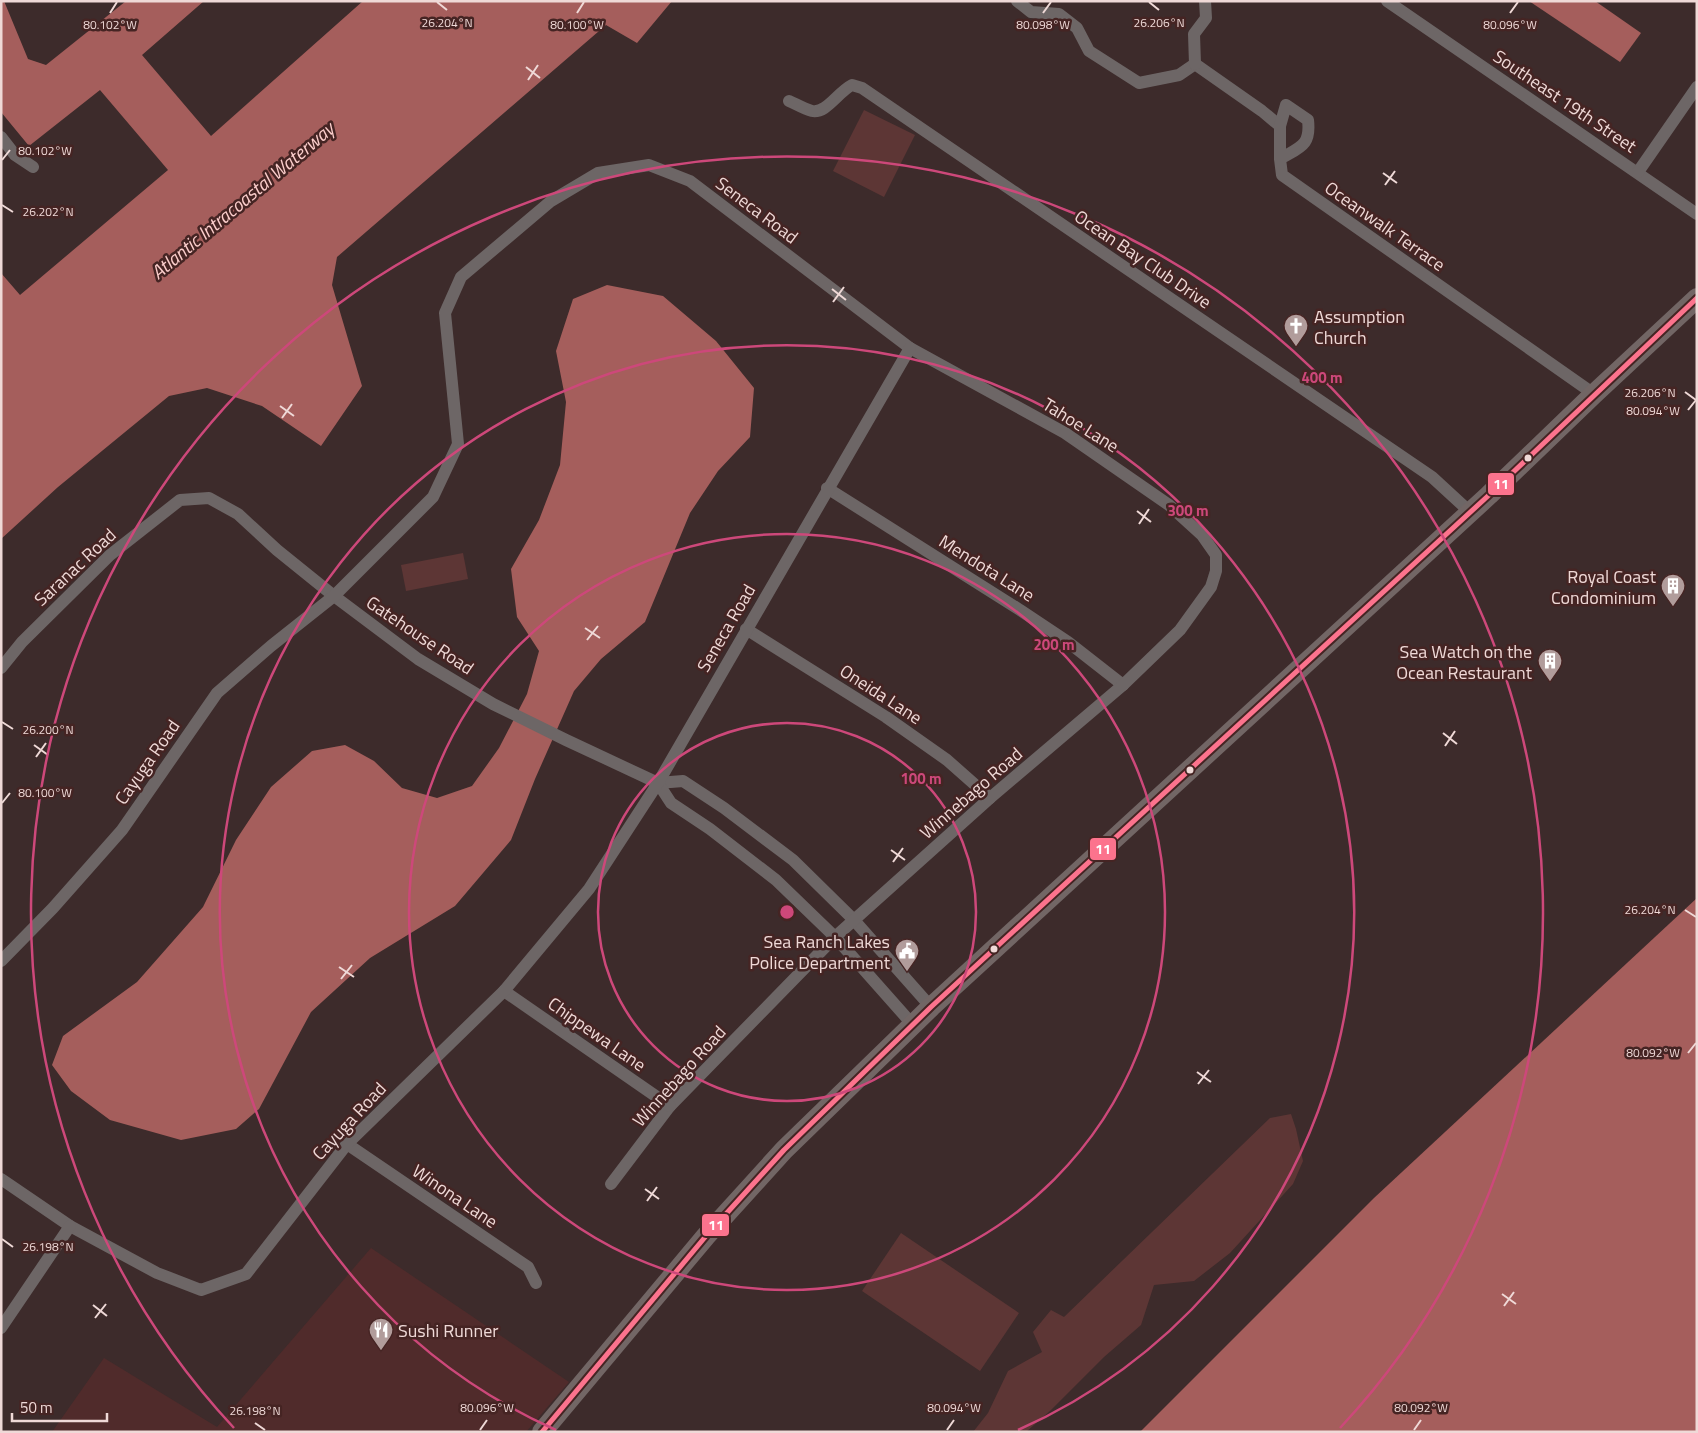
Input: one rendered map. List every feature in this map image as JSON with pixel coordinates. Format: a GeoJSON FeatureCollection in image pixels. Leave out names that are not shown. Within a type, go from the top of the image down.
{"type":"FeatureCollection","features":[{"type":"Feature","properties":{"kind":"main road"},"geometry":{"type":"LineString","coordinates":[[542,1432],[706,1236],[764,1170],[931,1007],[1489,495],[1697,298]]}},
{"type":"Feature","properties":{"kind":"street"},"geometry":{"type":"LineString","coordinates":[[1017,1],[1031,12],[1059,14],[1077,28],[1089,51],[1139,83],[1179,75],[1195,64]]}},
{"type":"Feature","properties":{"kind":"street"},"geometry":{"type":"LineString","coordinates":[[1195,64],[1194,34],[1206,18],[1205,1]]}},
{"type":"Feature","properties":{"kind":"street","name":"Southeast 19th Street"},"geometry":{"type":"LineString","coordinates":[[1387,1],[1697,214]]}},
{"type":"Feature","properties":{"kind":"street"},"geometry":{"type":"LineString","coordinates":[[1195,64],[1262,111],[1280,126]]}},
{"type":"Feature","properties":{"kind":"street","name":"Ocean Bay Club Drive"},"geometry":{"type":"LineString","coordinates":[[789,101],[814,112],[825,109],[843,90],[852,85],[862,88],[1432,477],[1470,512]]}},
{"type":"Feature","properties":{"kind":"street"},"geometry":{"type":"LineString","coordinates":[[1638,172],[1697,87]]}},
{"type":"Feature","properties":{"kind":"street","name":"Oceanwalk Terrace"},"geometry":{"type":"LineString","coordinates":[[1280,159],[1303,145],[1309,134],[1308,120],[1286,105],[1280,126],[1280,159],[1282,175],[1594,394]]}},
{"type":"Feature","properties":{"kind":"street"},"geometry":{"type":"LineString","coordinates":[[1,137],[15,155],[33,167]]}},
{"type":"Feature","properties":{"kind":"street","name":"Seneca Road"},"geometry":{"type":"LineString","coordinates":[[334,596],[433,497],[458,444],[445,313],[461,277],[551,201],[598,173],[649,165],[690,181],[910,348],[658,782]]}},
{"type":"Feature","properties":{"kind":"street","name":"Tahoe Lane"},"geometry":{"type":"LineString","coordinates":[[910,348],[1065,433],[1169,505],[1202,535],[1216,555]]}},
{"type":"Feature","properties":{"kind":"street","name":"Mendota Lane"},"geometry":{"type":"LineString","coordinates":[[827,488],[1020,610],[1068,642],[1123,685]]}},
{"type":"Feature","properties":{"kind":"street","name":"Gatehouse Road"},"geometry":{"type":"LineString","coordinates":[[180,500],[209,498],[238,514],[334,596],[418,659],[493,704],[658,782],[683,781],[724,808],[793,860],[853,919],[931,1007]]}},
{"type":"Feature","properties":{"kind":"street","name":"Saranac Road"},"geometry":{"type":"LineString","coordinates":[[1,668],[22,642],[110,556],[180,500]]}},
{"type":"Feature","properties":{"kind":"street","name":"Winnebago Road"},"geometry":{"type":"LineString","coordinates":[[611,1184],[670,1106],[835,936],[990,798],[1123,685],[1180,630],[1212,587],[1216,571],[1216,555]]}},
{"type":"Feature","properties":{"kind":"street","name":"Cayuga Road"},"geometry":{"type":"LineString","coordinates":[[1,961],[52,908],[122,830],[217,693],[271,646],[334,596]]}},
{"type":"Feature","properties":{"kind":"street","name":"Oneida Lane"},"geometry":{"type":"LineString","coordinates":[[746,629],[886,717],[947,760],[990,798]]}},
{"type":"Feature","properties":{"kind":"street"},"geometry":{"type":"LineString","coordinates":[[658,782],[671,803],[710,829],[776,880],[835,936],[913,1025]]}},
{"type":"Feature","properties":{"kind":"street","name":"Cayuga Road"},"geometry":{"type":"LineString","coordinates":[[1,1179],[70,1226],[157,1273],[201,1290],[246,1274],[347,1144],[504,991],[588,889],[658,782]]}},
{"type":"Feature","properties":{"kind":"street","name":"Chippewa Lane"},"geometry":{"type":"LineString","coordinates":[[504,991],[670,1106]]}},
{"type":"Feature","properties":{"kind":"street","name":"Winona Lane"},"geometry":{"type":"LineString","coordinates":[[347,1144],[528,1267],[536,1283]]}},
{"type":"Feature","properties":{"kind":"street"},"geometry":{"type":"LineString","coordinates":[[1,1328],[70,1226]]}},
{"type":"Feature","properties":{"kind":"shaded area"},"geometry":{"type":"Polygon","coordinates":[[[864,110],[915,135],[884,197],[833,171],[864,110]]]}},
{"type":"Feature","properties":{"kind":"shaded area"},"geometry":{"type":"Polygon","coordinates":[[[463,553],[468,579],[406,591],[401,565],[463,553]]]}},
{"type":"Feature","properties":{"kind":"shaded area"},"geometry":{"type":"Polygon","coordinates":[[[1291,1114],[1303,1161],[1293,1184],[1230,1253],[1194,1281],[1154,1285],[1141,1325],[1104,1357],[1026,1432],[973,1432],[988,1413],[1008,1371],[1042,1352],[1033,1332],[1051,1310],[1064,1317],[1270,1118],[1291,1114]]]}},
{"type":"Feature","properties":{"kind":"shaded area"},"geometry":{"type":"Polygon","coordinates":[[[901,1233],[1019,1313],[980,1371],[862,1291],[901,1233]]]}},
{"type":"Feature","properties":{"kind":"shaded area"},"geometry":{"type":"Polygon","coordinates":[[[371,1248],[569,1382],[526,1432],[52,1432],[104,1358],[217,1427],[371,1248]]]}},
{"type":"Feature","properties":{"kind":"water","name":"Atlantic Intracoastal Waterway"},"geometry":{"type":"Polygon","coordinates":[[[1,1],[4,1],[28,59],[46,65],[126,1],[204,1],[142,55],[211,136],[363,1],[672,1],[637,43],[606,25],[337,257],[332,285],[362,386],[321,446],[262,406],[207,388],[169,396],[58,487],[1,539],[1,273],[20,295],[168,170],[100,90],[29,146],[1,112],[1,1]]]}},
{"type":"Feature","properties":{"kind":"water"},"geometry":{"type":"Polygon","coordinates":[[[1529,1],[1595,1],[1641,33],[1620,62],[1529,1]]]}},
{"type":"Feature","properties":{"kind":"water"},"geometry":{"type":"Polygon","coordinates":[[[607,285],[663,296],[716,341],[754,388],[750,437],[718,471],[690,513],[645,622],[601,659],[574,691],[535,779],[511,840],[455,906],[370,958],[311,1012],[259,1109],[236,1129],[181,1140],[110,1120],[71,1091],[52,1065],[63,1036],[137,982],[203,907],[236,840],[271,787],[312,751],[345,745],[374,761],[402,788],[437,798],[472,786],[499,748],[527,694],[539,651],[517,617],[511,569],[539,520],[560,465],[566,402],[556,351],[573,299],[607,285]]]}},
{"type":"Feature","properties":{"kind":"water"},"geometry":{"type":"Polygon","coordinates":[[[1697,898],[1697,1432],[1140,1432],[1374,1198],[1697,898]]]}},
{"type":"Feature","properties":{"kind":"transit line","name":"11"},"geometry":{"type":"LineString","coordinates":[[542,1432],[706,1236],[784,1150],[931,1007],[1489,495],[1697,298]]}},
{"type":"Feature","properties":{"kind":"place","name":"Assumption Church"},"geometry":{"type":"Point","coordinates":[1296,347]}},
{"type":"Feature","properties":{"kind":"place","name":"Royal Coast Condominium"},"geometry":{"type":"Point","coordinates":[1673,607]}},
{"type":"Feature","properties":{"kind":"place","name":"Sea Watch on the Ocean Restaurant"},"geometry":{"type":"Point","coordinates":[1550,682]}},
{"type":"Feature","properties":{"kind":"place","name":"Sea Ranch Lakes Police Department"},"geometry":{"type":"Point","coordinates":[907,972]}},
{"type":"Feature","properties":{"kind":"place","name":"Sushi Runner"},"geometry":{"type":"Point","coordinates":[381,1351]}}]}
